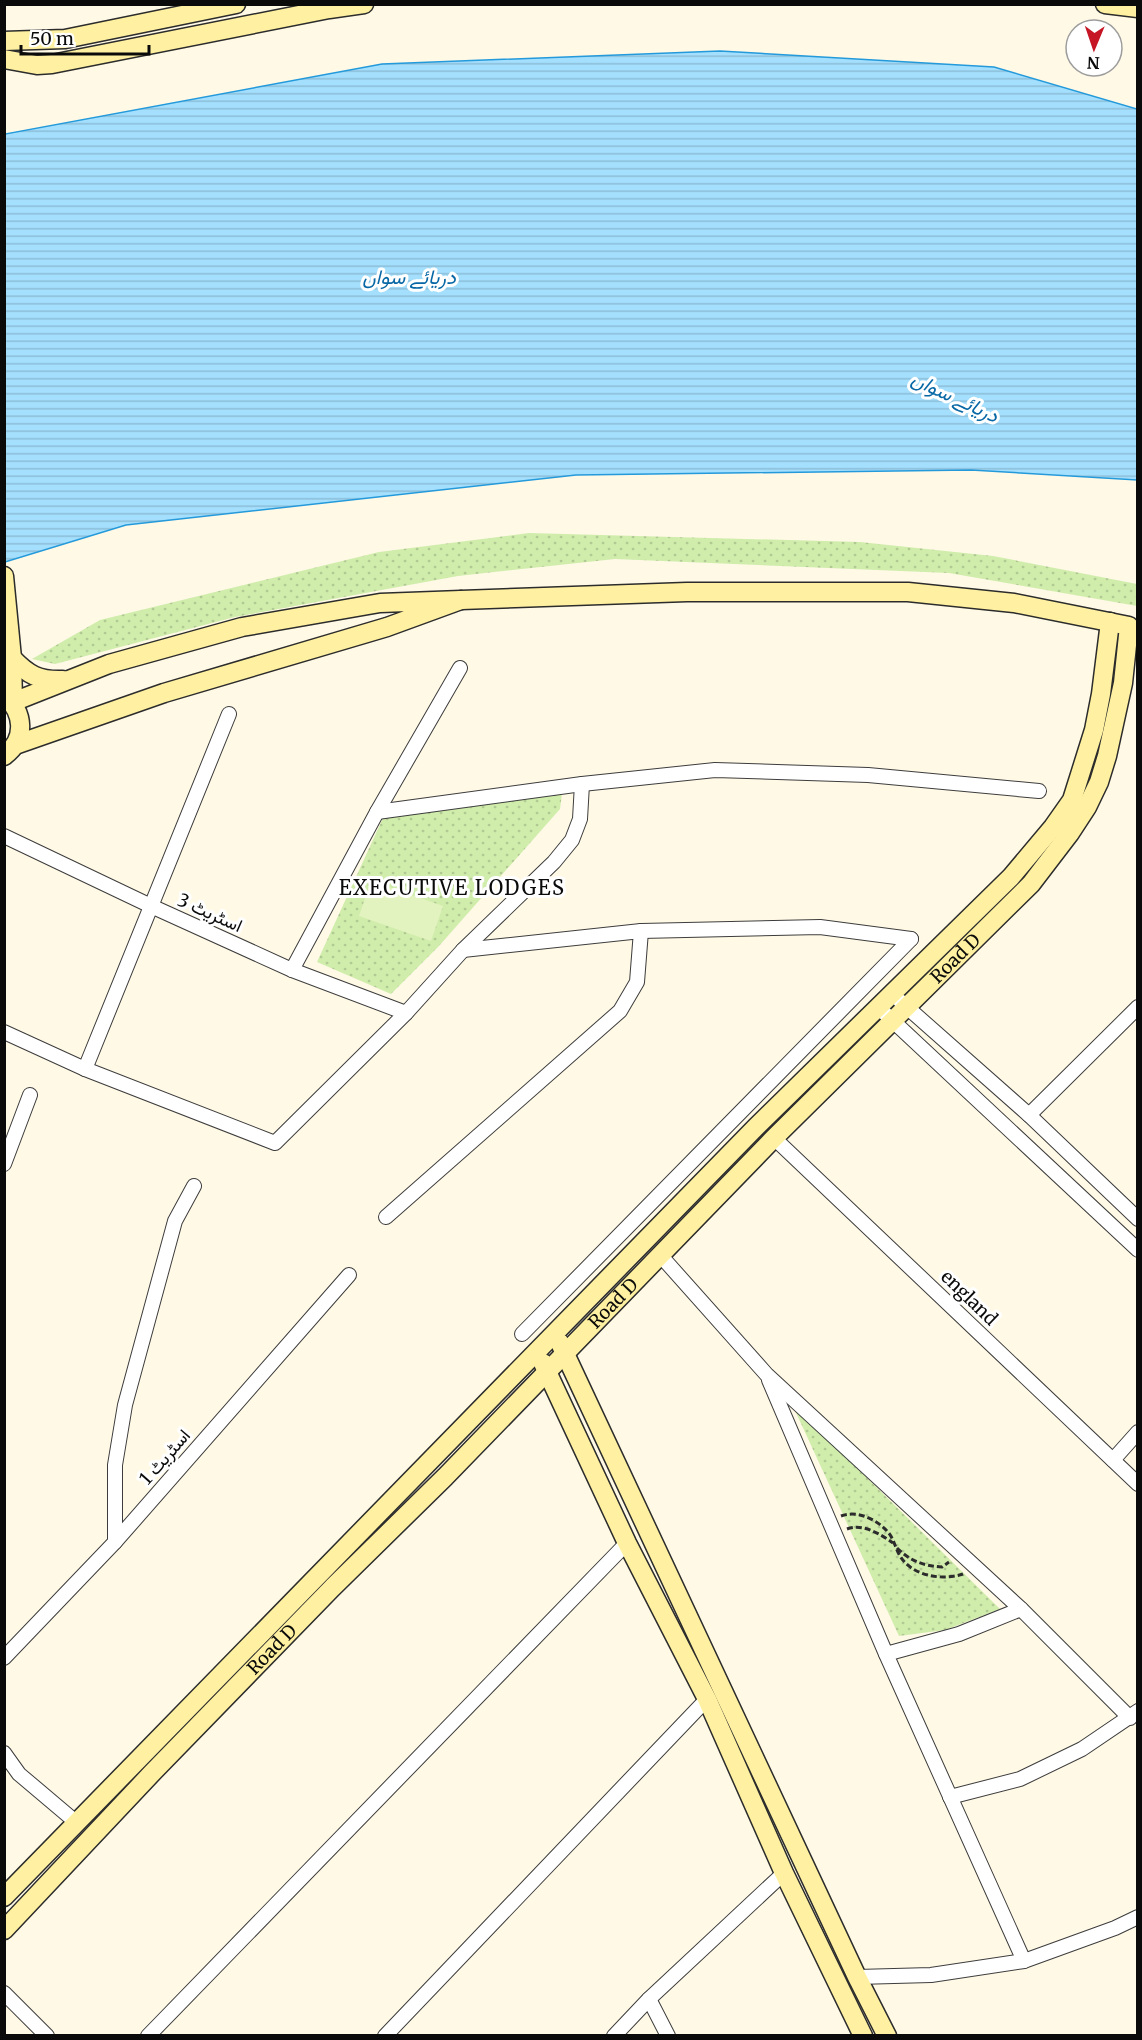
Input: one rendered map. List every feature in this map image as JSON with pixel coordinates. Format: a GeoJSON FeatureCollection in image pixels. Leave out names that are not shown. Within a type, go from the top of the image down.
{"type":"FeatureCollection","features":[{"type":"Feature","properties":{"kind":"street"},"geometry":{"type":"LineString","coordinates":[[4,40],[65,39],[236,4]]}},
{"type":"Feature","properties":{"kind":"street"},"geometry":{"type":"LineString","coordinates":[[4,71],[52,64],[364,4]]}},
{"type":"Feature","properties":{"kind":"street"},"geometry":{"type":"LineString","coordinates":[[1105,4],[1137,8]]}},
{"type":"Feature","properties":{"kind":"street"},"geometry":{"type":"LineString","coordinates":[[4,60],[37,65]]}},
{"type":"Feature","properties":{"kind":"street"},"geometry":{"type":"LineString","coordinates":[[4,576],[12,651],[9,699],[19,712],[21,724],[20,735],[10,751]]}},
{"type":"Feature","properties":{"kind":"street"},"geometry":{"type":"LineString","coordinates":[[9,699],[109,664],[242,627],[380,603],[687,592],[908,592],[1014,603],[1133,627]]}},
{"type":"Feature","properties":{"kind":"street"},"geometry":{"type":"LineString","coordinates":[[10,751],[164,693],[387,627],[461,600]]}},
{"type":"Feature","properties":{"kind":"street","name":"Road D"},"geometry":{"type":"LineString","coordinates":[[4,1897],[756,1127],[1011,877],[1072,800],[1094,730],[1110,622]]}},
{"type":"Feature","properties":{"kind":"street","name":"Road D"},"geometry":{"type":"LineString","coordinates":[[4,1930],[160,1764],[333,1587],[445,1477],[774,1138],[1031,884],[1070,833],[1087,807],[1099,782],[1107,756],[1133,627]]}},
{"type":"Feature","properties":{"kind":"street"},"geometry":{"type":"LineString","coordinates":[[12,651],[30,675],[61,681],[77,677]]}},
{"type":"Feature","properties":{"kind":"street"},"geometry":{"type":"LineString","coordinates":[[292,970],[376,812],[460,668]]}},
{"type":"Feature","properties":{"kind":"street"},"geometry":{"type":"LineString","coordinates":[[85,1069],[229,714]]}},
{"type":"Feature","properties":{"kind":"street"},"geometry":{"type":"LineString","coordinates":[[376,812],[582,784],[715,770],[868,775],[1039,791]]}},
{"type":"Feature","properties":{"kind":"street"},"geometry":{"type":"LineString","coordinates":[[4,1032],[85,1069],[275,1143],[406,1013],[463,950],[554,862],[572,840],[580,819],[582,784]]}},
{"type":"Feature","properties":{"kind":"street","name":"اسٹریٹ 3"},"geometry":{"type":"LineString","coordinates":[[4,836],[292,970],[406,1013]]}},
{"type":"Feature","properties":{"kind":"street"},"geometry":{"type":"LineString","coordinates":[[463,950],[641,931],[820,927],[911,939],[522,1334]]}},
{"type":"Feature","properties":{"kind":"street"},"geometry":{"type":"LineString","coordinates":[[386,1217],[620,1011],[637,982],[641,931]]}},
{"type":"Feature","properties":{"kind":"street"},"geometry":{"type":"LineString","coordinates":[[891,994],[1029,1115],[1137,1219]]}},
{"type":"Feature","properties":{"kind":"street"},"geometry":{"type":"LineString","coordinates":[[878,1007],[1137,1250]]}},
{"type":"Feature","properties":{"kind":"street"},"geometry":{"type":"LineString","coordinates":[[1029,1115],[1137,1007]]}},
{"type":"Feature","properties":{"kind":"street"},"geometry":{"type":"LineString","coordinates":[[4,1164],[30,1095]]}},
{"type":"Feature","properties":{"kind":"street","name":"england"},"geometry":{"type":"LineString","coordinates":[[774,1138],[1137,1484]]}},
{"type":"Feature","properties":{"kind":"street"},"geometry":{"type":"LineString","coordinates":[[115,1542],[115,1465],[125,1405],[175,1221],[194,1186]]}},
{"type":"Feature","properties":{"kind":"street"},"geometry":{"type":"LineString","coordinates":[[661,1256],[767,1375],[1134,1715],[1082,1749],[1020,1779],[950,1797]]}},
{"type":"Feature","properties":{"kind":"street","name":"اسٹریٹ 1"},"geometry":{"type":"LineString","coordinates":[[4,1658],[115,1542],[349,1275]]}},
{"type":"Feature","properties":{"kind":"street"},"geometry":{"type":"LineString","coordinates":[[555,1334],[886,2036]]}},
{"type":"Feature","properties":{"kind":"street"},"geometry":{"type":"LineString","coordinates":[[537,1352],[548,1371],[627,1543],[707,1699],[784,1873],[863,2036]]}},
{"type":"Feature","properties":{"kind":"street"},"geometry":{"type":"LineString","coordinates":[[767,1375],[886,1654],[1024,1961]]}},
{"type":"Feature","properties":{"kind":"street"},"geometry":{"type":"LineString","coordinates":[[1113,1460],[1137,1432]]}},
{"type":"Feature","properties":{"kind":"street"},"geometry":{"type":"LineString","coordinates":[[148,2036],[627,1543]]}},
{"type":"Feature","properties":{"kind":"street"},"geometry":{"type":"LineString","coordinates":[[886,1654],[959,1634],[1021,1609]]}},
{"type":"Feature","properties":{"kind":"street"},"geometry":{"type":"LineString","coordinates":[[385,2036],[707,1699]]}},
{"type":"Feature","properties":{"kind":"street"},"geometry":{"type":"LineString","coordinates":[[4,1753],[19,1774],[77,1823]]}},
{"type":"Feature","properties":{"kind":"street"},"geometry":{"type":"LineString","coordinates":[[614,2036],[649,1999],[784,1873]]}},
{"type":"Feature","properties":{"kind":"street"},"geometry":{"type":"LineString","coordinates":[[857,1977],[931,1976],[1024,1961],[1115,1928],[1137,1917]]}},
{"type":"Feature","properties":{"kind":"street"},"geometry":{"type":"LineString","coordinates":[[4,1993],[47,2036]]}},
{"type":"Feature","properties":{"kind":"street"},"geometry":{"type":"LineString","coordinates":[[649,1999],[668,2036]]}},
{"type":"Feature","properties":{"kind":"path"},"geometry":{"type":"LineString","coordinates":[[832,1529],[846,1515],[861,1515],[889,1532],[901,1558],[907,1564],[928,1575],[955,1576],[974,1566]]}},
{"type":"Feature","properties":{"kind":"path"},"geometry":{"type":"LineString","coordinates":[[832,1529],[857,1527],[877,1533],[917,1563],[934,1567],[942,1567],[958,1551]]}},
{"type":"Feature","properties":{"kind":"green space"},"geometry":{"type":"Polygon","coordinates":[[[529,533],[860,542],[993,556],[1137,584],[1137,606],[949,573],[615,559],[458,576],[235,617],[55,664],[32,659],[100,620],[379,552],[529,533]]]}},
{"type":"Feature","properties":{"kind":"green space"},"geometry":{"type":"Polygon","coordinates":[[[562,793],[560,809],[439,946],[391,994],[317,962],[383,818],[562,793]]]}},
{"type":"Feature","properties":{"kind":"green space"},"geometry":{"type":"Polygon","coordinates":[[[371,881],[443,906],[431,941],[359,916],[371,881]]]}},
{"type":"Feature","properties":{"kind":"green space"},"geometry":{"type":"Polygon","coordinates":[[[792,1404],[1000,1609],[945,1630],[899,1636],[792,1404]]]}},
{"type":"Feature","properties":{"kind":"water","name":"دریائے سواں"},"geometry":{"type":"Polygon","coordinates":[[[720,51],[994,67],[1137,109],[1137,480],[971,470],[576,475],[126,525],[5,562],[5,134],[382,64],[720,51]]]}},
{"type":"Feature","properties":{"kind":"district","name":"EXECUTIVE LODGES"},"geometry":{"type":"Point","coordinates":[452,888]}}]}
